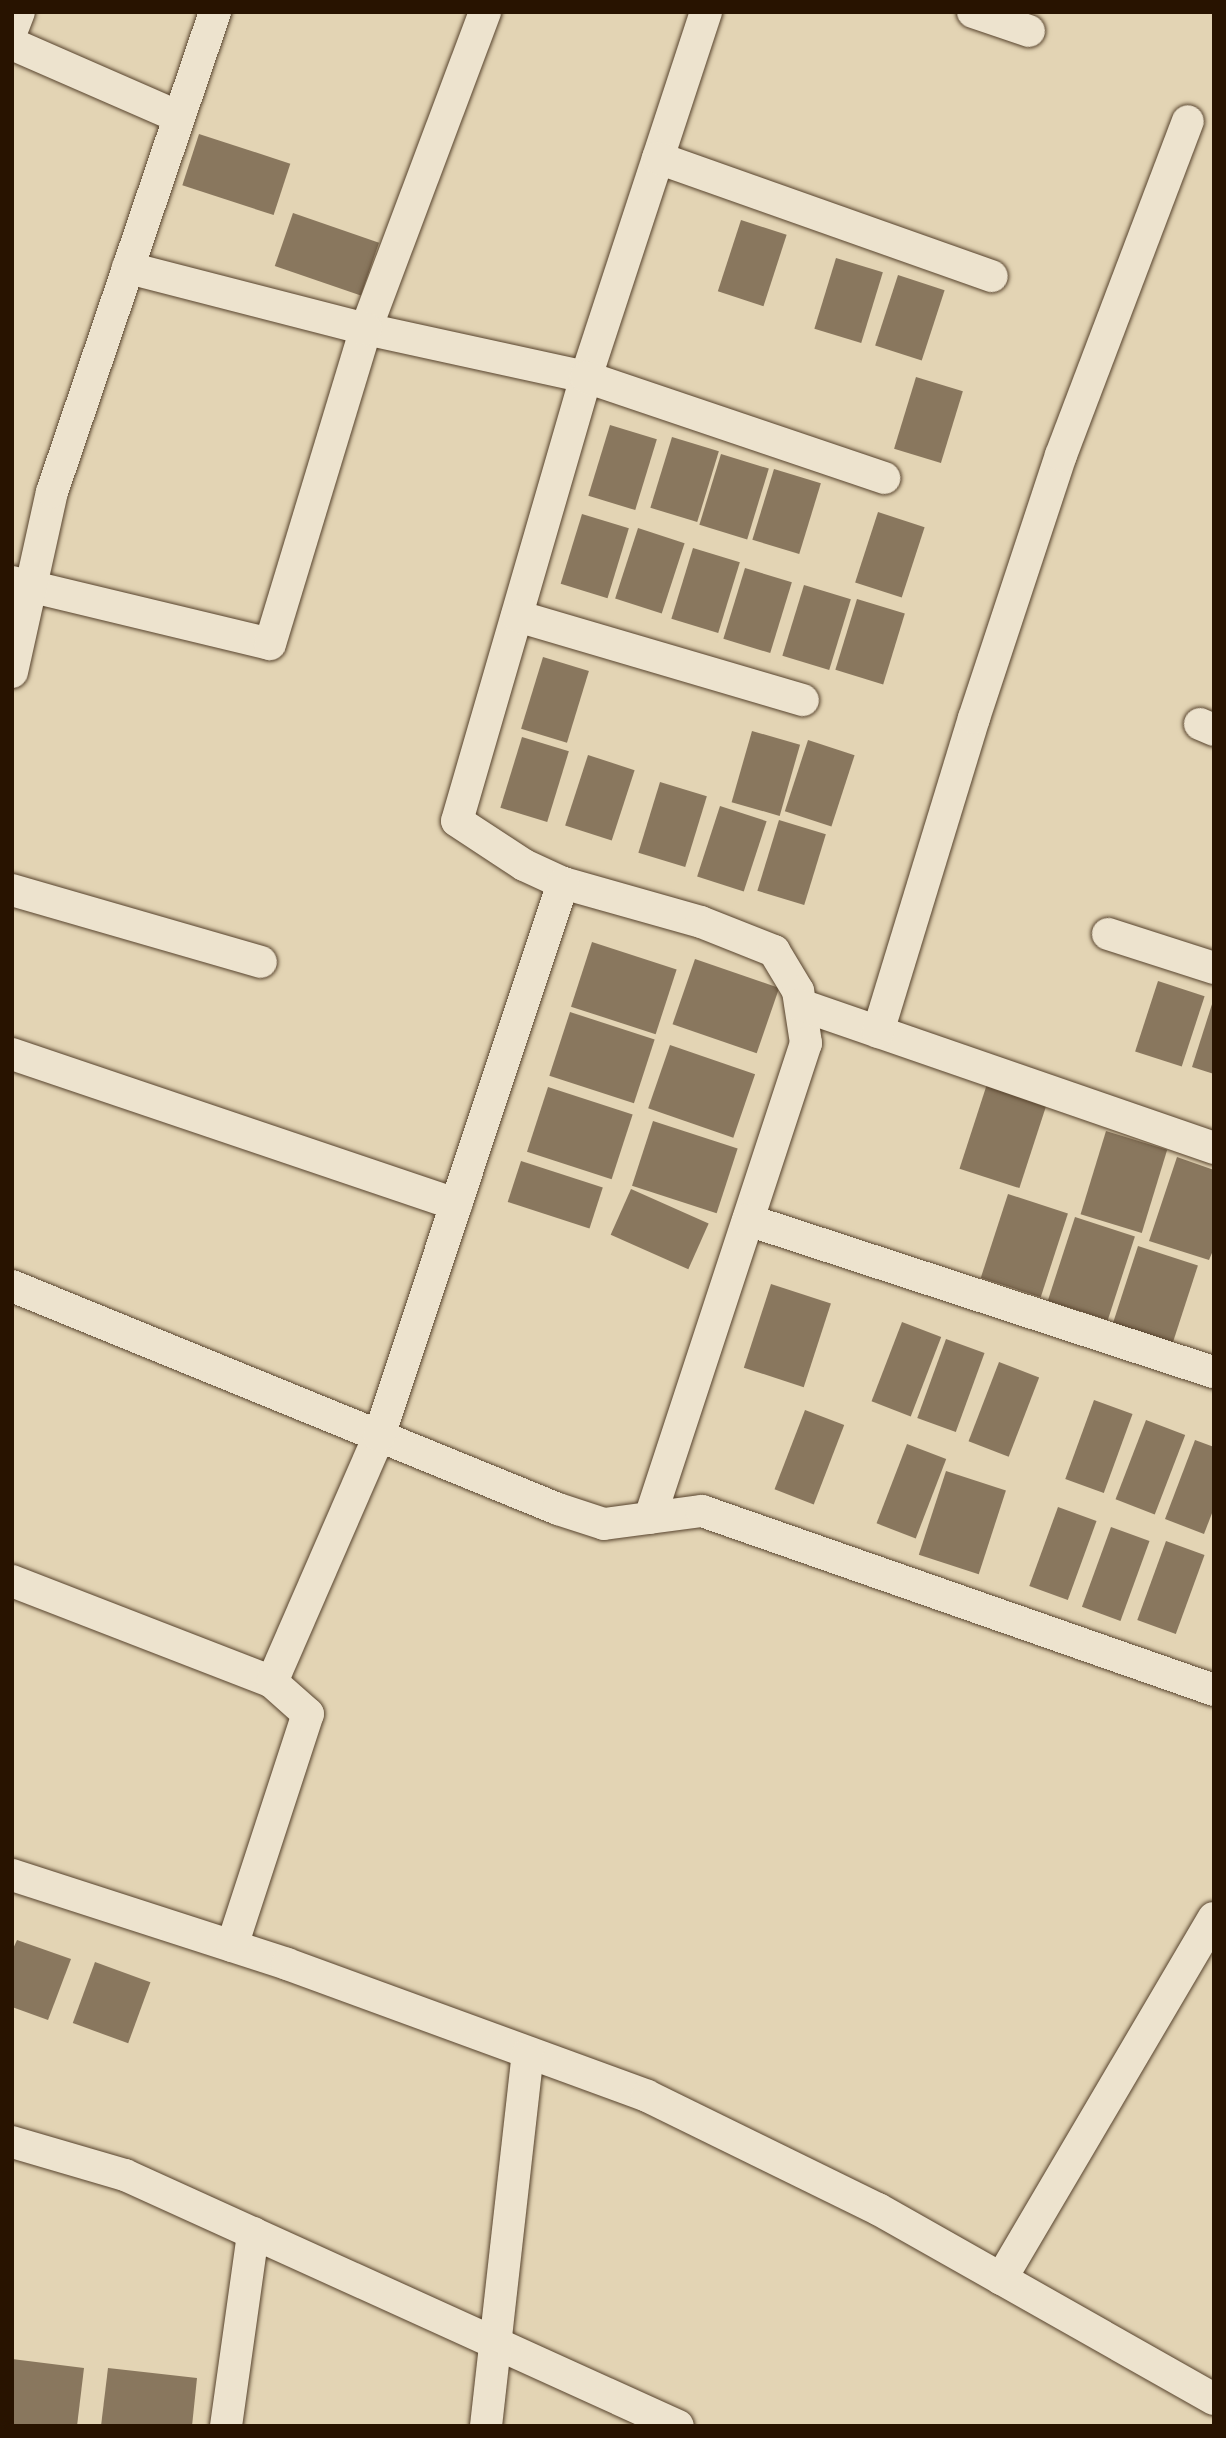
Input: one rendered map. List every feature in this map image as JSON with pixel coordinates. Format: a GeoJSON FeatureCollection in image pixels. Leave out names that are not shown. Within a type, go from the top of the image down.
{"type":"FeatureCollection","features":[{"type":"Feature","properties":{"kind":"street"},"geometry":{"type":"LineString","coordinates":[[12,30],[19,12]]}},
{"type":"Feature","properties":{"kind":"street"},"geometry":{"type":"LineString","coordinates":[[12,672],[21,586],[215,12]]}},
{"type":"Feature","properties":{"kind":"street"},"geometry":{"type":"LineString","coordinates":[[21,586],[270,644],[366,329],[485,12]]}},
{"type":"Feature","properties":{"kind":"street"},"geometry":{"type":"LineString","coordinates":[[650,1518],[806,1043],[799,990],[774,951],[701,922],[563,883],[524,865],[457,821],[586,377],[706,12]]}},
{"type":"Feature","properties":{"kind":"street"},"geometry":{"type":"LineString","coordinates":[[973,12],[1029,32]]}},
{"type":"Feature","properties":{"kind":"street"},"geometry":{"type":"LineString","coordinates":[[12,44],[179,117]]}},
{"type":"Feature","properties":{"kind":"street"},"geometry":{"type":"LineString","coordinates":[[878,1032],[974,718],[1061,455],[1188,121]]}},
{"type":"Feature","properties":{"kind":"street"},"geometry":{"type":"LineString","coordinates":[[658,158],[992,276]]}},
{"type":"Feature","properties":{"kind":"street"},"geometry":{"type":"LineString","coordinates":[[128,268],[366,329],[586,377],[884,478]]}},
{"type":"Feature","properties":{"kind":"street"},"geometry":{"type":"LineString","coordinates":[[517,616],[803,699]]}},
{"type":"Feature","properties":{"kind":"street"},"geometry":{"type":"LineString","coordinates":[[272,1682],[379,1436],[563,883]]}},
{"type":"Feature","properties":{"kind":"street"},"geometry":{"type":"LineString","coordinates":[[12,890],[261,962]]}},
{"type":"Feature","properties":{"kind":"street"},"geometry":{"type":"LineString","coordinates":[[1108,934],[1214,968]]}},
{"type":"Feature","properties":{"kind":"street"},"geometry":{"type":"LineString","coordinates":[[801,1005],[1214,1148]]}},
{"type":"Feature","properties":{"kind":"street"},"geometry":{"type":"LineString","coordinates":[[12,1054],[456,1204]]}},
{"type":"Feature","properties":{"kind":"street"},"geometry":{"type":"LineString","coordinates":[[747,1220],[1214,1372]]}},
{"type":"Feature","properties":{"kind":"street"},"geometry":{"type":"LineString","coordinates":[[12,1286],[379,1436],[604,1524],[702,1511],[1214,1690]]}},
{"type":"Feature","properties":{"kind":"street"},"geometry":{"type":"LineString","coordinates":[[12,1581],[272,1682],[308,1714],[232,1946]]}},
{"type":"Feature","properties":{"kind":"street"},"geometry":{"type":"LineString","coordinates":[[12,1875],[232,1946],[647,2096],[878,2209],[1214,2399]]}},
{"type":"Feature","properties":{"kind":"street"},"geometry":{"type":"LineString","coordinates":[[1001,2278],[1214,1919]]}},
{"type":"Feature","properties":{"kind":"street"},"geometry":{"type":"LineString","coordinates":[[486,2426],[528,2053]]}},
{"type":"Feature","properties":{"kind":"street"},"geometry":{"type":"LineString","coordinates":[[12,2142],[125,2175],[678,2426]]}},
{"type":"Feature","properties":{"kind":"street"},"geometry":{"type":"LineString","coordinates":[[226,2426],[253,2232]]}},
{"type":"Feature","properties":{"kind":"building"},"geometry":{"type":"Polygon","coordinates":[[[199,134],[290,164],[274,215],[182,185],[199,134]]]}},
{"type":"Feature","properties":{"kind":"building"},"geometry":{"type":"Polygon","coordinates":[[[293,213],[379,243],[361,296],[275,266],[293,213]]]}},
{"type":"Feature","properties":{"kind":"building"},"geometry":{"type":"Polygon","coordinates":[[[741,220],[787,235],[763,306],[718,291],[741,220]]]}},
{"type":"Feature","properties":{"kind":"building"},"geometry":{"type":"Polygon","coordinates":[[[836,258],[883,272],[861,343],[814,329],[836,258]]]}},
{"type":"Feature","properties":{"kind":"building"},"geometry":{"type":"Polygon","coordinates":[[[898,275],[945,290],[922,361],[875,345],[898,275]]]}},
{"type":"Feature","properties":{"kind":"building"},"geometry":{"type":"Polygon","coordinates":[[[916,377],[963,391],[941,463],[894,449],[916,377]]]}},
{"type":"Feature","properties":{"kind":"building"},"geometry":{"type":"Polygon","coordinates":[[[610,425],[657,439],[635,510],[588,496],[610,425]]]}},
{"type":"Feature","properties":{"kind":"building"},"geometry":{"type":"Polygon","coordinates":[[[672,437],[719,451],[697,522],[650,508],[672,437]]]}},
{"type":"Feature","properties":{"kind":"building"},"geometry":{"type":"Polygon","coordinates":[[[721,454],[769,469],[747,539],[699,525],[721,454]]]}},
{"type":"Feature","properties":{"kind":"building"},"geometry":{"type":"Polygon","coordinates":[[[774,469],[821,483],[799,554],[752,540],[774,469]]]}},
{"type":"Feature","properties":{"kind":"building"},"geometry":{"type":"Polygon","coordinates":[[[878,512],[925,527],[902,598],[855,582],[878,512]]]}},
{"type":"Feature","properties":{"kind":"building"},"geometry":{"type":"Polygon","coordinates":[[[582,514],[629,528],[608,598],[561,584],[582,514]]]}},
{"type":"Feature","properties":{"kind":"building"},"geometry":{"type":"Polygon","coordinates":[[[638,528],[685,543],[662,614],[615,598],[638,528]]]}},
{"type":"Feature","properties":{"kind":"building"},"geometry":{"type":"Polygon","coordinates":[[[693,548],[740,562],[718,633],[671,619],[693,548]]]}},
{"type":"Feature","properties":{"kind":"building"},"geometry":{"type":"Polygon","coordinates":[[[745,568],[792,582],[770,653],[723,639],[745,568]]]}},
{"type":"Feature","properties":{"kind":"building"},"geometry":{"type":"Polygon","coordinates":[[[804,585],[851,599],[829,670],[782,656],[804,585]]]}},
{"type":"Feature","properties":{"kind":"building"},"geometry":{"type":"Polygon","coordinates":[[[857,599],[905,614],[883,684],[835,670],[857,599]]]}},
{"type":"Feature","properties":{"kind":"building"},"geometry":{"type":"Polygon","coordinates":[[[543,657],[589,671],[567,743],[521,729],[543,657]]]}},
{"type":"Feature","properties":{"kind":"building"},"geometry":{"type":"Polygon","coordinates":[[[752,731],[800,745],[780,816],[732,802],[752,731]]]}},
{"type":"Feature","properties":{"kind":"building"},"geometry":{"type":"Polygon","coordinates":[[[522,737],[569,751],[547,822],[500,808],[522,737]]]}},
{"type":"Feature","properties":{"kind":"building"},"geometry":{"type":"Polygon","coordinates":[[[808,740],[855,755],[831,826],[785,811],[808,740]]]}},
{"type":"Feature","properties":{"kind":"building"},"geometry":{"type":"Polygon","coordinates":[[[588,755],[635,770],[612,841],[565,825],[588,755]]]}},
{"type":"Feature","properties":{"kind":"building"},"geometry":{"type":"Polygon","coordinates":[[[660,782],[707,796],[685,867],[638,853],[660,782]]]}},
{"type":"Feature","properties":{"kind":"building"},"geometry":{"type":"Polygon","coordinates":[[[720,806],[767,821],[744,892],[697,876],[720,806]]]}},
{"type":"Feature","properties":{"kind":"building"},"geometry":{"type":"Polygon","coordinates":[[[779,820],[826,834],[804,905],[757,891],[779,820]]]}},
{"type":"Feature","properties":{"kind":"building"},"geometry":{"type":"Polygon","coordinates":[[[592,942],[677,970],[656,1034],[571,1007],[592,942]]]}},
{"type":"Feature","properties":{"kind":"building"},"geometry":{"type":"Polygon","coordinates":[[[695,959],[779,988],[757,1053],[673,1024],[695,959]]]}},
{"type":"Feature","properties":{"kind":"building"},"geometry":{"type":"Polygon","coordinates":[[[1158,981],[1205,996],[1182,1067],[1135,1051],[1158,981]]]}},
{"type":"Feature","properties":{"kind":"building"},"geometry":{"type":"Polygon","coordinates":[[[1214,1001],[1214,1074],[1192,1067],[1214,1001]]]}},
{"type":"Feature","properties":{"kind":"building"},"geometry":{"type":"Polygon","coordinates":[[[570,1012],[655,1040],[634,1103],[549,1076],[570,1012]]]}},
{"type":"Feature","properties":{"kind":"building"},"geometry":{"type":"Polygon","coordinates":[[[670,1045],[755,1074],[733,1138],[648,1108],[670,1045]]]}},
{"type":"Feature","properties":{"kind":"building"},"geometry":{"type":"Polygon","coordinates":[[[987,1084],[1047,1103],[1019,1188],[959,1169],[987,1084]]]}},
{"type":"Feature","properties":{"kind":"building"},"geometry":{"type":"Polygon","coordinates":[[[548,1087],[633,1115],[612,1179],[527,1152],[548,1087]]]}},
{"type":"Feature","properties":{"kind":"building"},"geometry":{"type":"Polygon","coordinates":[[[653,1121],[738,1149],[717,1213],[632,1186],[653,1121]]]}},
{"type":"Feature","properties":{"kind":"building"},"geometry":{"type":"Polygon","coordinates":[[[1106,1131],[1167,1150],[1142,1233],[1081,1214],[1106,1131]]]}},
{"type":"Feature","properties":{"kind":"building"},"geometry":{"type":"Polygon","coordinates":[[[1177,1157],[1214,1170],[1214,1248],[1209,1260],[1149,1241],[1177,1157]]]}},
{"type":"Feature","properties":{"kind":"building"},"geometry":{"type":"Polygon","coordinates":[[[521,1161],[603,1188],[590,1228],[508,1202],[521,1161]]]}},
{"type":"Feature","properties":{"kind":"building"},"geometry":{"type":"Polygon","coordinates":[[[631,1189],[709,1224],[688,1269],[611,1235],[631,1189]]]}},
{"type":"Feature","properties":{"kind":"building"},"geometry":{"type":"Polygon","coordinates":[[[1008,1194],[1068,1213],[1041,1297],[981,1278],[1008,1194]]]}},
{"type":"Feature","properties":{"kind":"building"},"geometry":{"type":"Polygon","coordinates":[[[1075,1217],[1135,1236],[1108,1320],[1048,1301],[1075,1217]]]}},
{"type":"Feature","properties":{"kind":"building"},"geometry":{"type":"Polygon","coordinates":[[[1138,1246],[1198,1265],[1170,1350],[1110,1331],[1138,1246]]]}},
{"type":"Feature","properties":{"kind":"building"},"geometry":{"type":"Polygon","coordinates":[[[771,1284],[831,1303],[804,1387],[744,1368],[771,1284]]]}},
{"type":"Feature","properties":{"kind":"building"},"geometry":{"type":"Polygon","coordinates":[[[902,1322],[941,1337],[911,1416],[872,1401],[902,1322]]]}},
{"type":"Feature","properties":{"kind":"building"},"geometry":{"type":"Polygon","coordinates":[[[946,1339],[985,1353],[956,1432],[917,1418],[946,1339]]]}},
{"type":"Feature","properties":{"kind":"building"},"geometry":{"type":"Polygon","coordinates":[[[999,1362],[1039,1377],[1009,1457],[969,1441],[999,1362]]]}},
{"type":"Feature","properties":{"kind":"building"},"geometry":{"type":"Polygon","coordinates":[[[1094,1400],[1133,1414],[1104,1493],[1065,1479],[1094,1400]]]}},
{"type":"Feature","properties":{"kind":"building"},"geometry":{"type":"Polygon","coordinates":[[[805,1410],[844,1425],[814,1504],[775,1489],[805,1410]]]}},
{"type":"Feature","properties":{"kind":"building"},"geometry":{"type":"Polygon","coordinates":[[[1146,1420],[1185,1435],[1155,1514],[1116,1499],[1146,1420]]]}},
{"type":"Feature","properties":{"kind":"building"},"geometry":{"type":"Polygon","coordinates":[[[1195,1440],[1214,1447],[1214,1508],[1204,1534],[1165,1519],[1195,1440]]]}},
{"type":"Feature","properties":{"kind":"building"},"geometry":{"type":"Polygon","coordinates":[[[907,1444],[946,1459],[916,1538],[877,1523],[907,1444]]]}},
{"type":"Feature","properties":{"kind":"building"},"geometry":{"type":"Polygon","coordinates":[[[946,1471],[1006,1490],[979,1574],[919,1555],[946,1471]]]}},
{"type":"Feature","properties":{"kind":"building"},"geometry":{"type":"Polygon","coordinates":[[[1058,1507],[1097,1521],[1068,1600],[1029,1586],[1058,1507]]]}},
{"type":"Feature","properties":{"kind":"building"},"geometry":{"type":"Polygon","coordinates":[[[1111,1527],[1150,1541],[1120,1621],[1082,1607],[1111,1527]]]}},
{"type":"Feature","properties":{"kind":"building"},"geometry":{"type":"Polygon","coordinates":[[[1166,1541],[1205,1555],[1176,1634],[1137,1620],[1166,1541]]]}},
{"type":"Feature","properties":{"kind":"building"},"geometry":{"type":"Polygon","coordinates":[[[17,1940],[71,1959],[48,2020],[12,2007],[12,1951],[17,1940]]]}},
{"type":"Feature","properties":{"kind":"building"},"geometry":{"type":"Polygon","coordinates":[[[95,1962],[150,1982],[128,2043],[73,2023],[95,1962]]]}},
{"type":"Feature","properties":{"kind":"building"},"geometry":{"type":"Polygon","coordinates":[[[12,2359],[84,2368],[77,2426],[12,2426],[12,2359]]]}},
{"type":"Feature","properties":{"kind":"building"},"geometry":{"type":"Polygon","coordinates":[[[108,2368],[197,2378],[192,2426],[101,2426],[108,2368]]]}}]}
